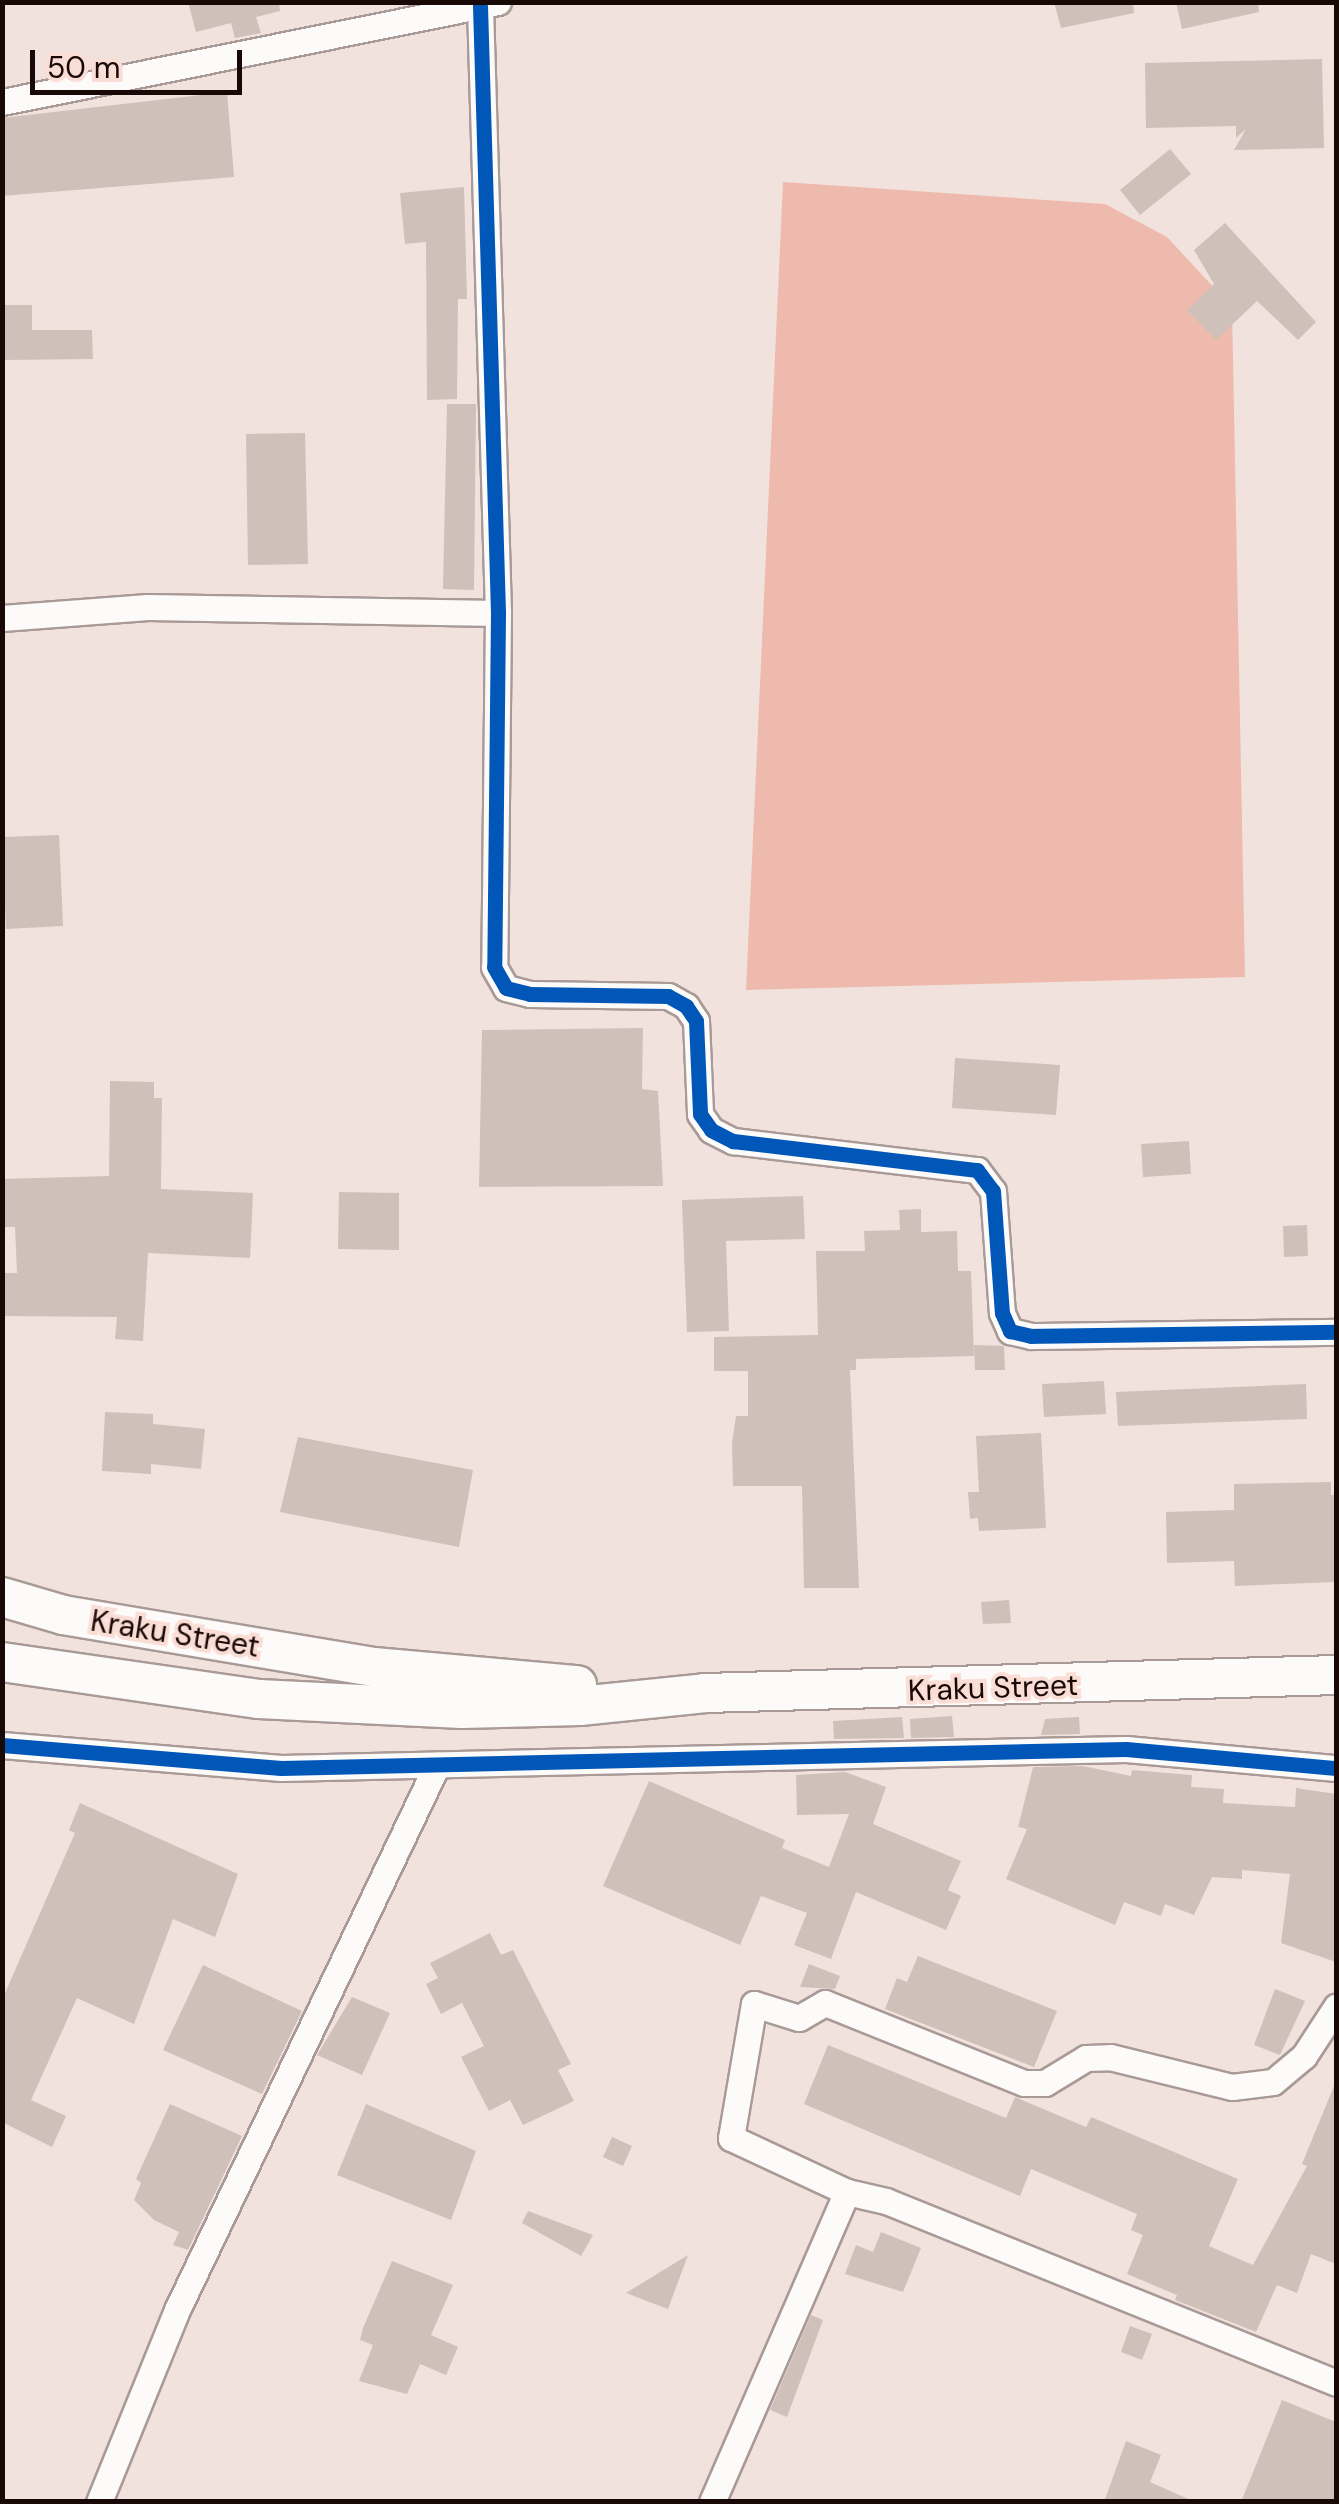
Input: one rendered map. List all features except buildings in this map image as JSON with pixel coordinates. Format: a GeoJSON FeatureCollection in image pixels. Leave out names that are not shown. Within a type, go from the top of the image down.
{"type":"FeatureCollection","features":[{"type":"Feature","properties":{"kind":"main road","name":"Kraku Street"},"geometry":{"type":"LineString","coordinates":[[2,1596],[62,1615],[374,1667],[648,1695]]}},
{"type":"Feature","properties":{"kind":"main road","name":"Kraku Street"},"geometry":{"type":"LineString","coordinates":[[2,1662],[259,1699],[373,1708],[580,1706],[648,1695],[1336,1674]]}},
{"type":"Feature","properties":{"kind":"street"},"geometry":{"type":"LineString","coordinates":[[2,102],[489,4],[498,613],[494,967],[506,988],[530,994],[668,996],[686,1006],[696,1021],[700,1114],[711,1130],[733,1141],[977,1170],[993,1191],[1002,1313],[1010,1331],[1031,1336],[1336,1332]]}},
{"type":"Feature","properties":{"kind":"street"},"geometry":{"type":"LineString","coordinates":[[2,618],[148,607],[498,613]]}},
{"type":"Feature","properties":{"kind":"street"},"geometry":{"type":"LineString","coordinates":[[2,1745],[280,1768],[1126,1749],[1336,1768]]}},
{"type":"Feature","properties":{"kind":"street"},"geometry":{"type":"LineString","coordinates":[[98,2502],[178,2310],[437,1765]]}},
{"type":"Feature","properties":{"kind":"street"},"geometry":{"type":"LineString","coordinates":[[1336,2007],[1304,2056],[1273,2082],[1232,2087],[1110,2057],[1086,2058],[1046,2084],[1024,2083],[825,2002],[799,2018],[754,2004],[731,2138],[846,2192],[886,2201],[1336,2384]]}},
{"type":"Feature","properties":{"kind":"street"},"geometry":{"type":"LineString","coordinates":[[712,2502],[846,2192]]}},
{"type":"Feature","properties":{"kind":"shaded area"},"geometry":{"type":"Polygon","coordinates":[[[783,182],[1105,204],[1167,237],[1232,307],[1245,977],[746,990],[783,182]]]}},
{"type":"Feature","properties":{"kind":"cycle path"},"geometry":{"type":"LineString","coordinates":[[480,6],[498,613],[494,967],[506,988],[530,994],[668,996],[686,1006],[696,1021],[700,1114],[711,1130],[733,1141],[977,1170],[993,1191],[1002,1313],[1010,1331],[1031,1336],[1336,1332]]}},
{"type":"Feature","properties":{"kind":"cycle path"},"geometry":{"type":"LineString","coordinates":[[2,1745],[281,1768],[1126,1749],[1336,1768]]}}]}
